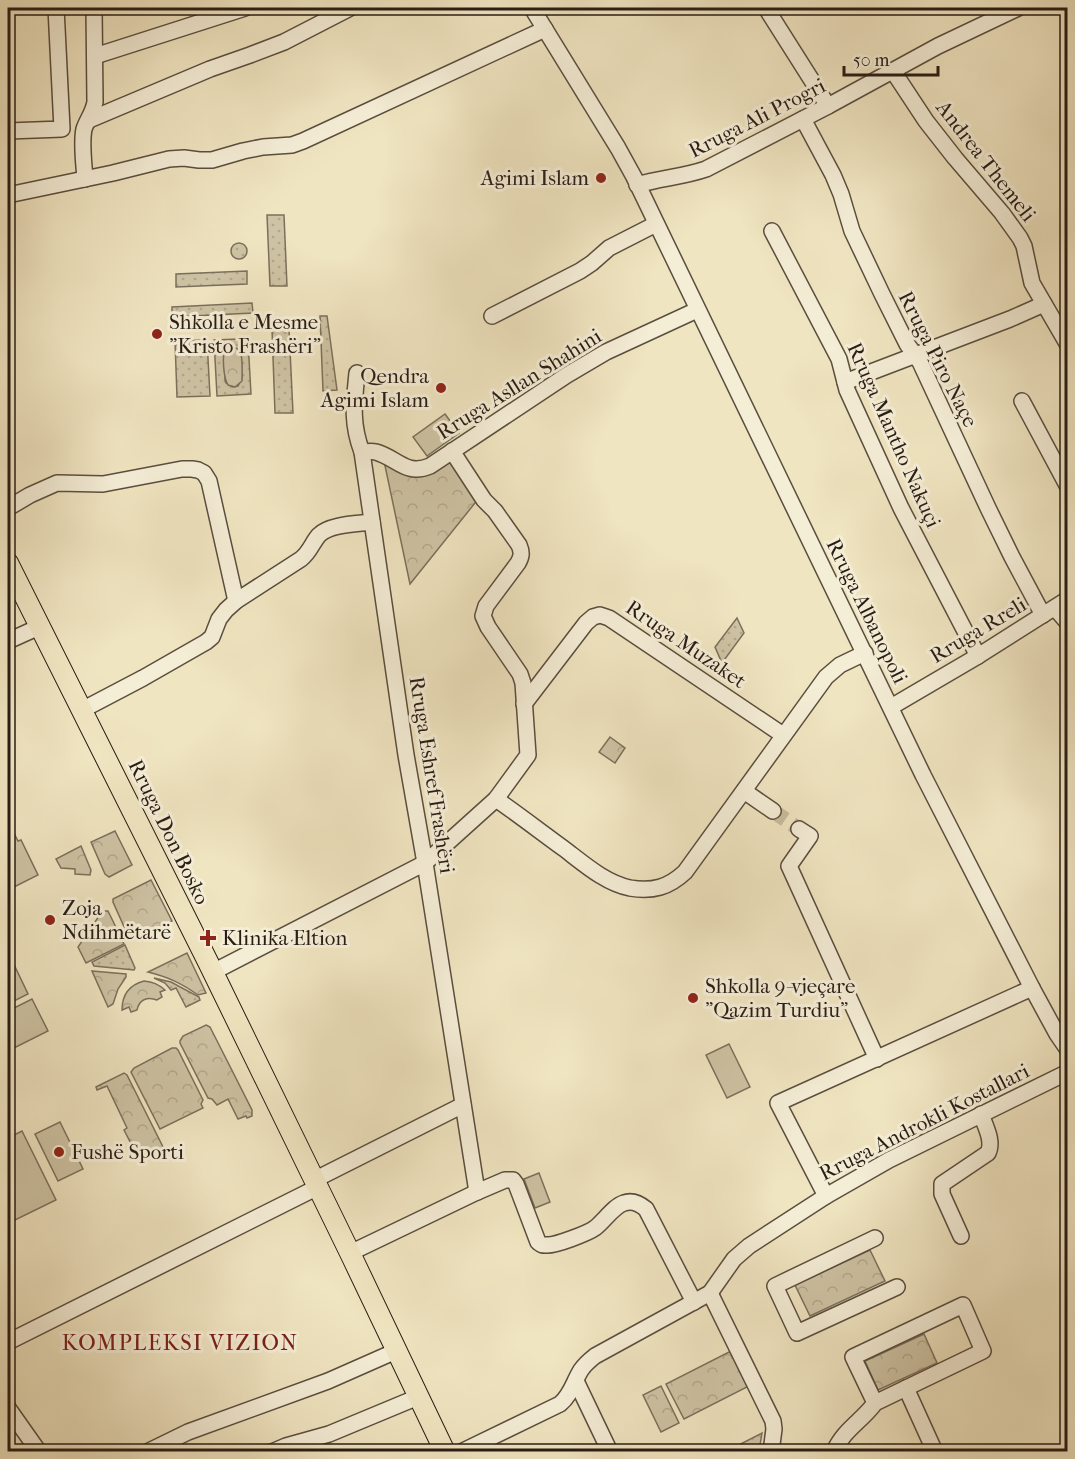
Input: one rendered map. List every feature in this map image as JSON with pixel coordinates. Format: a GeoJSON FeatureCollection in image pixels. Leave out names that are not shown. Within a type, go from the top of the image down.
{"type":"FeatureCollection","features":[{"type":"Feature","properties":{"kind":"main road","name":"Rruga Don Bosko"},"geometry":{"type":"LineString","coordinates":[[8,564],[213,972],[445,1452]]}},
{"type":"Feature","properties":{"kind":"street"},"geometry":{"type":"LineString","coordinates":[[8,131],[62,129],[56,8]]}},
{"type":"Feature","properties":{"kind":"street"},"geometry":{"type":"LineString","coordinates":[[85,179],[84,128],[95,102],[94,8]]}},
{"type":"Feature","properties":{"kind":"street"},"geometry":{"type":"LineString","coordinates":[[95,56],[245,8]]}},
{"type":"Feature","properties":{"kind":"street"},"geometry":{"type":"LineString","coordinates":[[89,120],[210,69],[284,42],[350,8]]}},
{"type":"Feature","properties":{"kind":"street","name":"Rruga Albanopoli"},"geometry":{"type":"LineString","coordinates":[[532,8],[618,148],[638,185],[927,783],[1032,988],[1062,1032],[1068,1050]]}},
{"type":"Feature","properties":{"kind":"street"},"geometry":{"type":"LineString","coordinates":[[766,8],[828,106]]}},
{"type":"Feature","properties":{"kind":"street","name":"Rruga Ali Progri"},"geometry":{"type":"LineString","coordinates":[[638,185],[706,169],[938,46],[1018,8]]}},
{"type":"Feature","properties":{"kind":"street"},"geometry":{"type":"LineString","coordinates":[[8,195],[169,159],[212,160],[243,151],[298,143],[545,29]]}},
{"type":"Feature","properties":{"kind":"street","name":"Andrea Themeli"},"geometry":{"type":"LineString","coordinates":[[893,71],[933,130],[1020,238],[1024,246],[1032,283],[1068,345]]}},
{"type":"Feature","properties":{"kind":"street","name":"Rruga Piro Naçe"},"geometry":{"type":"LineString","coordinates":[[803,119],[841,194],[852,231],[882,294],[916,355],[1002,537],[1055,607]]}},
{"type":"Feature","properties":{"kind":"street"},"geometry":{"type":"LineString","coordinates":[[492,316],[580,272],[609,248],[656,224]]}},
{"type":"Feature","properties":{"kind":"street","name":"Rruga Mantho Nakuçi"},"geometry":{"type":"LineString","coordinates":[[772,231],[839,359],[851,399],[901,508],[978,656]]}},
{"type":"Feature","properties":{"kind":"street"},"geometry":{"type":"LineString","coordinates":[[845,382],[1044,304]]}},
{"type":"Feature","properties":{"kind":"street","name":"Rruga Asllan Shahini"},"geometry":{"type":"LineString","coordinates":[[362,452],[373,451],[414,470],[430,466],[567,375],[606,352],[698,310]]}},
{"type":"Feature","properties":{"kind":"street","name":"Rruga Eshref Frashëri"},"geometry":{"type":"LineString","coordinates":[[357,373],[354,406],[356,436],[362,452],[406,755],[477,1192]]}},
{"type":"Feature","properties":{"kind":"street"},"geometry":{"type":"LineString","coordinates":[[1022,401],[1068,488]]}},
{"type":"Feature","properties":{"kind":"street"},"geometry":{"type":"LineString","coordinates":[[213,972],[425,863],[496,799],[528,755],[523,683],[520,674],[483,616],[486,606],[521,557],[522,552],[452,451]]}},
{"type":"Feature","properties":{"kind":"street"},"geometry":{"type":"LineString","coordinates":[[8,508],[57,483],[104,484],[182,469],[198,470],[204,473],[209,481],[236,601]]}},
{"type":"Feature","properties":{"kind":"street"},"geometry":{"type":"LineString","coordinates":[[82,710],[206,642],[212,637],[226,610],[236,601],[301,559],[308,553],[320,534],[327,529],[372,522]]}},
{"type":"Feature","properties":{"kind":"street","name":"Rruga Rreli"},"geometry":{"type":"LineString","coordinates":[[891,707],[1055,607],[1068,623]]}},
{"type":"Feature","properties":{"kind":"street","name":"Rruga Muzaket"},"geometry":{"type":"LineString","coordinates":[[524,704],[586,623],[600,615],[636,635],[783,735]]}},
{"type":"Feature","properties":{"kind":"street"},"geometry":{"type":"LineString","coordinates":[[8,641],[39,627]]}},
{"type":"Feature","properties":{"kind":"street"},"geometry":{"type":"LineString","coordinates":[[496,799],[611,881],[629,888],[664,887],[685,872],[832,670],[865,653]]}},
{"type":"Feature","properties":{"kind":"street"},"geometry":{"type":"LineString","coordinates":[[744,790],[773,811]]}},
{"type":"Feature","properties":{"kind":"street"},"geometry":{"type":"LineString","coordinates":[[799,829],[810,836],[789,866],[877,1059]]}},
{"type":"Feature","properties":{"kind":"street"},"geometry":{"type":"LineString","coordinates":[[826,1196],[778,1103],[1032,988]]}},
{"type":"Feature","properties":{"kind":"street","name":"Rruga Androkli Kostallari"},"geometry":{"type":"LineString","coordinates":[[461,1452],[560,1404],[566,1399],[580,1372],[595,1356],[710,1293],[734,1259],[749,1246],[826,1196],[889,1160],[1068,1072]]}},
{"type":"Feature","properties":{"kind":"street"},"geometry":{"type":"LineString","coordinates":[[8,1342],[463,1105]]}},
{"type":"Feature","properties":{"kind":"street"},"geometry":{"type":"LineString","coordinates":[[961,1236],[941,1189],[945,1181],[988,1153],[991,1148],[981,1114]]}},
{"type":"Feature","properties":{"kind":"street"},"geometry":{"type":"LineString","coordinates":[[350,1253],[477,1192],[513,1179],[538,1242],[542,1245],[550,1245],[587,1233],[624,1203],[640,1204],[646,1209],[694,1302]]}},
{"type":"Feature","properties":{"kind":"street"},"geometry":{"type":"LineString","coordinates":[[875,1238],[775,1286],[797,1333],[897,1287]]}},
{"type":"Feature","properties":{"kind":"street"},"geometry":{"type":"LineString","coordinates":[[710,1293],[773,1421],[771,1452]]}},
{"type":"Feature","properties":{"kind":"street"},"geometry":{"type":"LineString","coordinates":[[834,1452],[843,1435],[875,1403],[983,1351],[963,1305],[853,1357],[875,1403]]}},
{"type":"Feature","properties":{"kind":"street"},"geometry":{"type":"LineString","coordinates":[[147,1452],[188,1432],[328,1381],[396,1351]]}},
{"type":"Feature","properties":{"kind":"street"},"geometry":{"type":"LineString","coordinates":[[576,1381],[610,1452]]}},
{"type":"Feature","properties":{"kind":"street"},"geometry":{"type":"LineString","coordinates":[[906,1388],[936,1452]]}},
{"type":"Feature","properties":{"kind":"street"},"geometry":{"type":"LineString","coordinates":[[272,1452],[329,1434],[418,1397]]}},
{"type":"Feature","properties":{"kind":"street"},"geometry":{"type":"LineString","coordinates":[[8,1408],[39,1452]]}},
{"type":"Feature","properties":{"kind":"green space"},"geometry":{"type":"Polygon","coordinates":[[[267,215],[284,215],[287,286],[270,286],[267,215]]]}},
{"type":"Feature","properties":{"kind":"green space"},"geometry":{"type":"Polygon","coordinates":[[[236,243],[242,243],[247,251],[245,257],[236,259],[231,254],[231,248],[236,243]]]}},
{"type":"Feature","properties":{"kind":"green space"},"geometry":{"type":"Polygon","coordinates":[[[247,271],[247,284],[176,287],[176,274],[247,271]]]}},
{"type":"Feature","properties":{"kind":"green space"},"geometry":{"type":"Polygon","coordinates":[[[252,303],[253,313],[172,317],[172,307],[252,303]]]}},
{"type":"Feature","properties":{"kind":"green space"},"geometry":{"type":"Polygon","coordinates":[[[320,316],[327,316],[337,390],[323,391],[320,316]]]}},
{"type":"Feature","properties":{"kind":"green space"},"geometry":{"type":"Polygon","coordinates":[[[272,329],[289,329],[293,413],[275,413],[272,329]]]}},
{"type":"Feature","properties":{"kind":"green space"},"geometry":{"type":"Polygon","coordinates":[[[207,340],[210,396],[177,397],[175,341],[207,340]]]}},
{"type":"Feature","properties":{"kind":"green space"},"geometry":{"type":"Polygon","coordinates":[[[214,340],[248,341],[251,394],[217,396],[214,340]],[[241,353],[224,355],[226,383],[233,387],[238,386],[242,378],[241,353]]]}},
{"type":"Feature","properties":{"kind":"green space"},"geometry":{"type":"Polygon","coordinates":[[[231,347],[239,350],[242,357],[242,381],[235,387],[228,385],[225,378],[224,352],[231,347]]]}},
{"type":"Feature","properties":{"kind":"green space"},"geometry":{"type":"Polygon","coordinates":[[[445,414],[459,433],[427,456],[413,437],[445,414]]]}},
{"type":"Feature","properties":{"kind":"green space"},"geometry":{"type":"Polygon","coordinates":[[[452,458],[479,498],[410,584],[384,461],[404,472],[452,458]]]}},
{"type":"Feature","properties":{"kind":"green space"},"geometry":{"type":"Polygon","coordinates":[[[737,618],[744,633],[722,663],[715,647],[737,618]]]}},
{"type":"Feature","properties":{"kind":"green space"},"geometry":{"type":"Polygon","coordinates":[[[610,737],[625,748],[615,763],[599,752],[610,737]]]}},
{"type":"Feature","properties":{"kind":"green space"},"geometry":{"type":"Polygon","coordinates":[[[8,821],[18,841],[21,840],[38,875],[8,890],[8,821]]]}},
{"type":"Feature","properties":{"kind":"green space"},"geometry":{"type":"Polygon","coordinates":[[[115,831],[132,865],[109,877],[105,874],[91,842],[115,831]]]}},
{"type":"Feature","properties":{"kind":"green space"},"geometry":{"type":"Polygon","coordinates":[[[81,846],[91,870],[90,875],[75,874],[75,869],[61,868],[56,859],[81,846]]]}},
{"type":"Feature","properties":{"kind":"green space"},"geometry":{"type":"Polygon","coordinates":[[[151,880],[172,921],[130,940],[113,899],[151,880]]]}},
{"type":"Feature","properties":{"kind":"green space"},"geometry":{"type":"Polygon","coordinates":[[[108,911],[124,944],[86,963],[78,947],[101,913],[108,911]]]}},
{"type":"Feature","properties":{"kind":"green space"},"geometry":{"type":"Polygon","coordinates":[[[125,945],[134,970],[94,966],[92,962],[125,945]]]}},
{"type":"Feature","properties":{"kind":"green space"},"geometry":{"type":"Polygon","coordinates":[[[8,952],[28,994],[8,1004],[8,952]]]}},
{"type":"Feature","properties":{"kind":"green space"},"geometry":{"type":"Polygon","coordinates":[[[187,953],[206,993],[198,995],[174,981],[148,972],[187,953]]]}},
{"type":"Feature","properties":{"kind":"green space"},"geometry":{"type":"Polygon","coordinates":[[[92,971],[126,974],[113,1004],[108,1007],[92,971]]]}},
{"type":"Feature","properties":{"kind":"green space"},"geometry":{"type":"Polygon","coordinates":[[[154,978],[171,982],[199,997],[200,1000],[186,1007],[176,988],[171,990],[165,983],[154,978]]]}},
{"type":"Feature","properties":{"kind":"green space"},"geometry":{"type":"Polygon","coordinates":[[[144,981],[165,990],[160,992],[162,997],[157,1000],[150,998],[144,1000],[137,1010],[131,1012],[129,1007],[122,1010],[127,991],[144,981]]]}},
{"type":"Feature","properties":{"kind":"green space"},"geometry":{"type":"Polygon","coordinates":[[[32,999],[48,1031],[8,1051],[8,1011],[32,999]]]}},
{"type":"Feature","properties":{"kind":"green space"},"geometry":{"type":"Polygon","coordinates":[[[206,1025],[210,1027],[252,1110],[252,1116],[238,1119],[228,1099],[217,1105],[208,1098],[180,1043],[183,1036],[206,1025]]]}},
{"type":"Feature","properties":{"kind":"green space"},"geometry":{"type":"Polygon","coordinates":[[[729,1044],[750,1087],[727,1098],[706,1055],[729,1044]]]}},
{"type":"Feature","properties":{"kind":"green space"},"geometry":{"type":"Polygon","coordinates":[[[172,1048],[178,1050],[203,1100],[201,1104],[203,1108],[160,1129],[131,1072],[134,1068],[172,1048]]]}},
{"type":"Feature","properties":{"kind":"green space"},"geometry":{"type":"Polygon","coordinates":[[[124,1073],[163,1147],[139,1159],[124,1130],[127,1128],[107,1086],[97,1090],[96,1087],[124,1073]]]}},
{"type":"Feature","properties":{"kind":"green space","name":"Fushë Sporti"},"geometry":{"type":"Polygon","coordinates":[[[60,1122],[83,1169],[58,1181],[35,1134],[60,1122]]]}},
{"type":"Feature","properties":{"kind":"green space"},"geometry":{"type":"Polygon","coordinates":[[[22,1131],[56,1200],[15,1220],[8,1204],[8,1138],[22,1131]]]}},
{"type":"Feature","properties":{"kind":"green space"},"geometry":{"type":"Polygon","coordinates":[[[539,1173],[550,1202],[535,1208],[524,1179],[539,1173]]]}},
{"type":"Feature","properties":{"kind":"green space"},"geometry":{"type":"Polygon","coordinates":[[[870,1250],[885,1281],[810,1316],[795,1285],[870,1250]]]}},
{"type":"Feature","properties":{"kind":"green space"},"geometry":{"type":"Polygon","coordinates":[[[924,1334],[937,1363],[878,1390],[865,1361],[924,1334]]]}},
{"type":"Feature","properties":{"kind":"green space"},"geometry":{"type":"Polygon","coordinates":[[[731,1351],[749,1386],[684,1419],[666,1384],[731,1351]]]}},
{"type":"Feature","properties":{"kind":"green space"},"geometry":{"type":"Polygon","coordinates":[[[661,1386],[679,1423],[661,1432],[643,1395],[661,1386]]]}},
{"type":"Feature","properties":{"kind":"green space"},"geometry":{"type":"Polygon","coordinates":[[[762,1433],[759,1451],[727,1451],[762,1433]]]}},
{"type":"Feature","properties":{"kind":"tunnel"},"geometry":{"type":"LineString","coordinates":[[773,811],[799,829]]}},
{"type":"Feature","properties":{"kind":"place","name":"Agimi Islam"},"geometry":{"type":"Point","coordinates":[601,178]}},
{"type":"Feature","properties":{"kind":"place","name":"Shkolla e Mesme \"Kristo Frashëri\""},"geometry":{"type":"Point","coordinates":[157,334]}},
{"type":"Feature","properties":{"kind":"place","name":"Qendra Agimi Islam"},"geometry":{"type":"Point","coordinates":[441,388]}},
{"type":"Feature","properties":{"kind":"place","name":"Zoja Ndihmëtarë"},"geometry":{"type":"Point","coordinates":[50,920]}},
{"type":"Feature","properties":{"kind":"place","name":"Klinika Eltion"},"geometry":{"type":"Point","coordinates":[208,938]}},
{"type":"Feature","properties":{"kind":"place","name":"Shkolla 9-vjeçare \"Qazim Turdiu\""},"geometry":{"type":"Point","coordinates":[693,998]}},
{"type":"Feature","properties":{"kind":"place","name":"Fushë Sporti"},"geometry":{"type":"Point","coordinates":[59,1152]}},
{"type":"Feature","properties":{"kind":"district","name":"KOMPLEKSI VIZION"},"geometry":{"type":"Point","coordinates":[180,1342]}}]}
